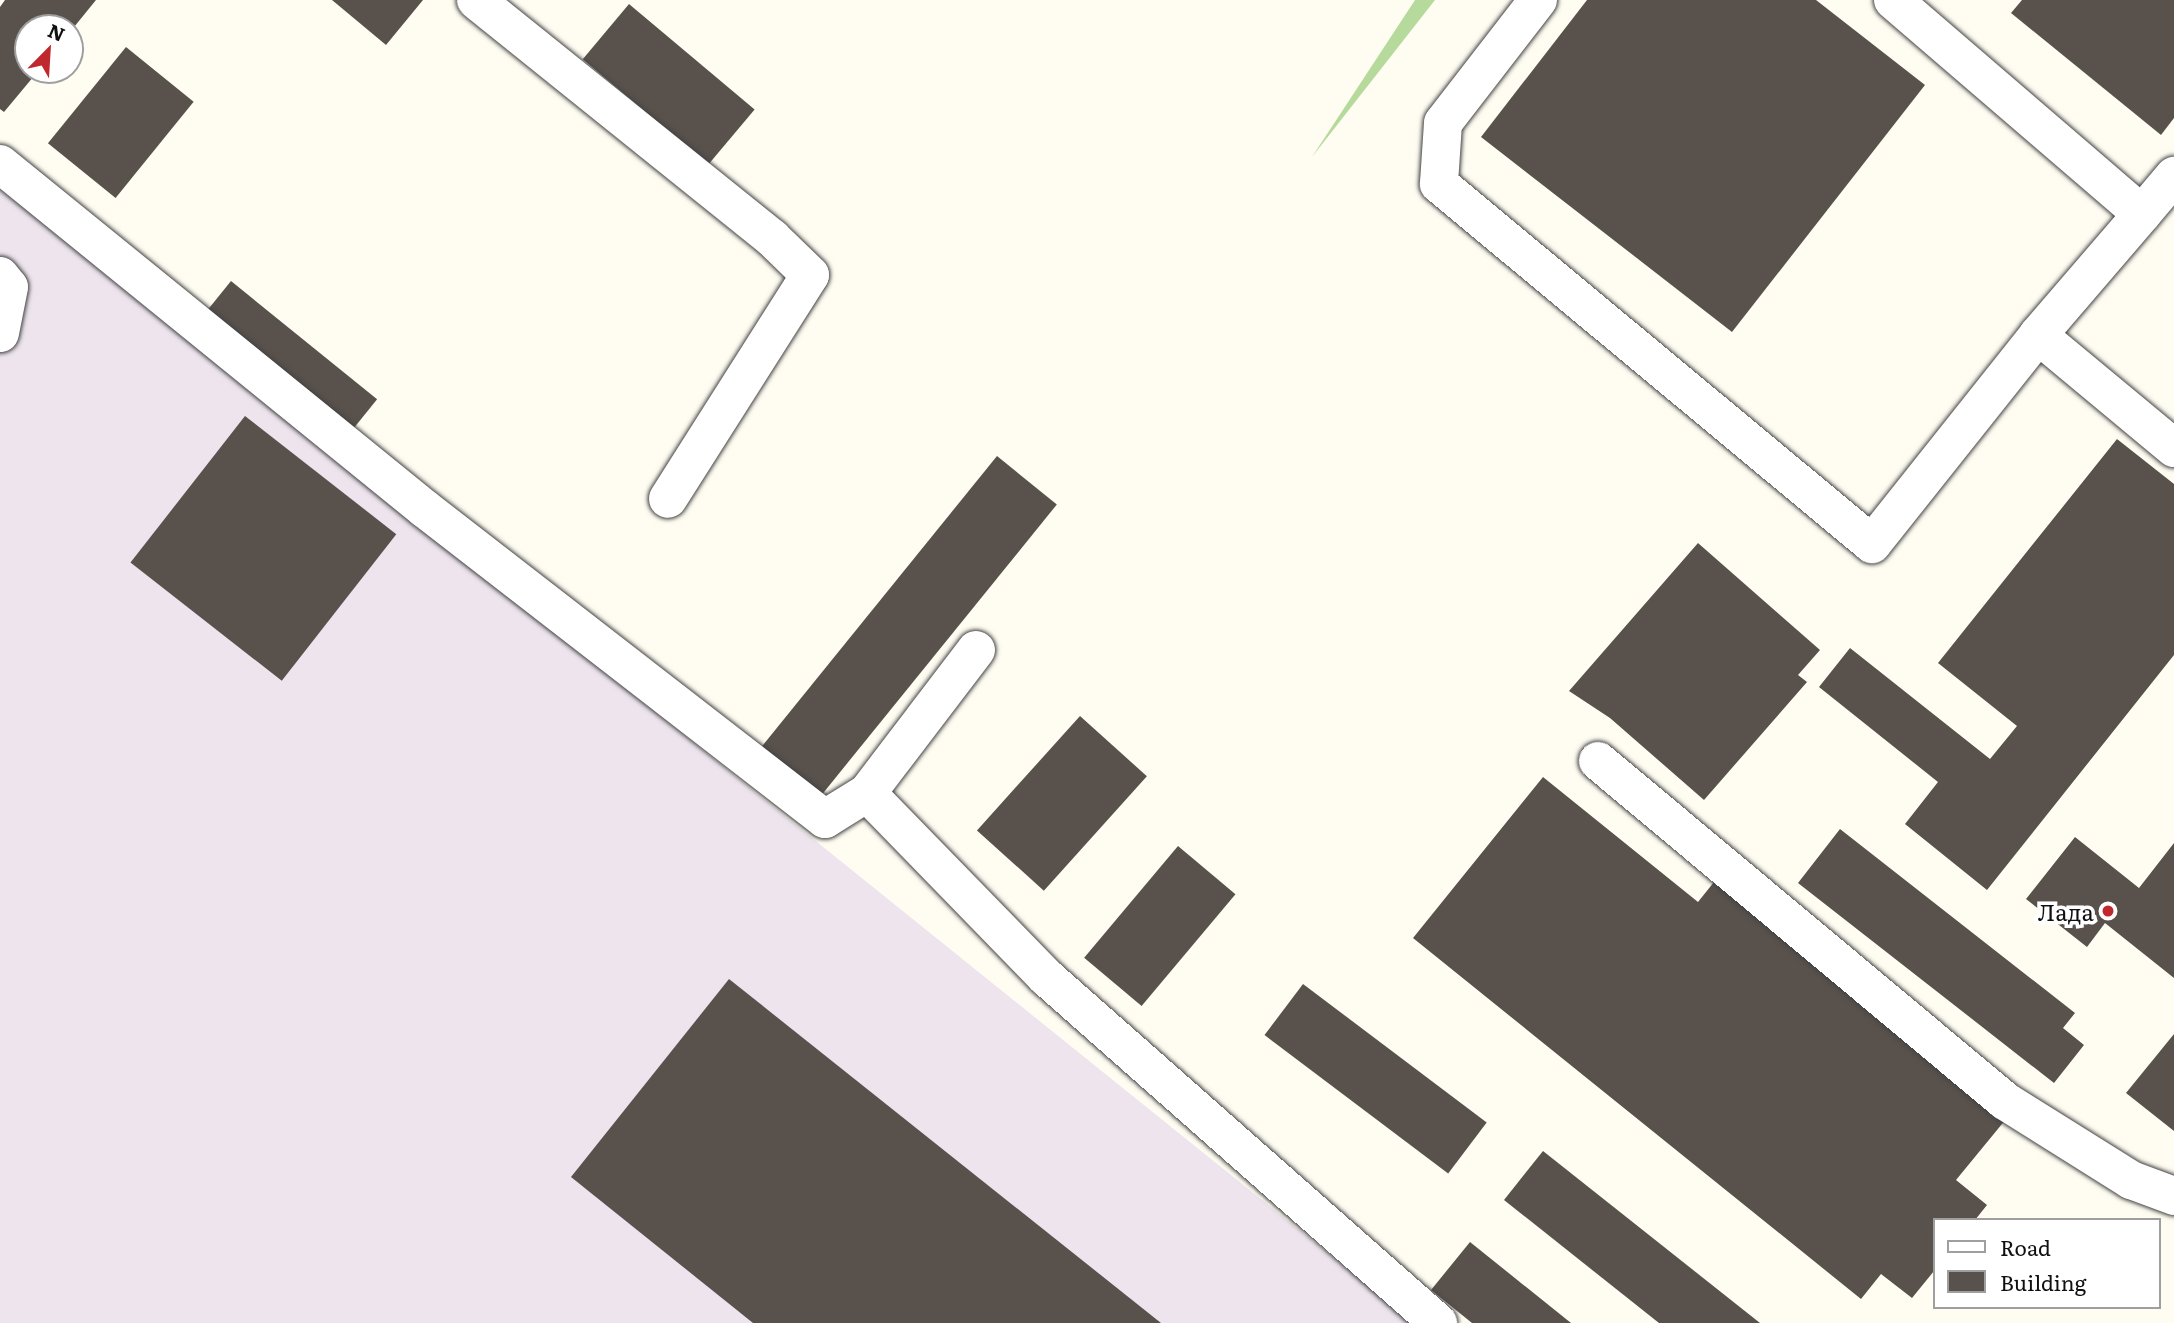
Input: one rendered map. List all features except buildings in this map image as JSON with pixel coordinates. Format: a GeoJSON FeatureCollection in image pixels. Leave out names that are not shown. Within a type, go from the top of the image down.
{"type":"FeatureCollection","features":[{"type":"Feature","properties":{"kind":"lane"},"geometry":{"type":"LineString","coordinates":[[476,0],[772,239],[810,275],[668,499]]}},
{"type":"Feature","properties":{"kind":"lane"},"geometry":{"type":"LineString","coordinates":[[1538,0],[1443,123],[1439,184],[1872,544],[2038,335],[2174,176]]}},
{"type":"Feature","properties":{"kind":"lane"},"geometry":{"type":"LineString","coordinates":[[1915,7],[2143,214]]}},
{"type":"Feature","properties":{"kind":"lane"},"geometry":{"type":"LineString","coordinates":[[0,164],[425,509],[825,819],[867,793],[976,650]]}},
{"type":"Feature","properties":{"kind":"lane"},"geometry":{"type":"LineString","coordinates":[[0,276],[9,287],[0,333]]}},
{"type":"Feature","properties":{"kind":"lane"},"geometry":{"type":"LineString","coordinates":[[2038,335],[2174,448]]}},
{"type":"Feature","properties":{"kind":"lane"},"geometry":{"type":"LineString","coordinates":[[1598,761],[2005,1101],[2131,1180],[2174,1196]]}},
{"type":"Feature","properties":{"kind":"lane"},"geometry":{"type":"LineString","coordinates":[[867,793],[1046,977],[1438,1323]]}},
{"type":"Feature","properties":{"kind":"shaded area"},"geometry":{"type":"Polygon","coordinates":[[[0,185],[1415,1323],[0,1323],[0,185]]]}},
{"type":"Feature","properties":{"kind":"green space"},"geometry":{"type":"Polygon","coordinates":[[[1415,0],[1435,0],[1312,157],[1415,0]]]}},
{"type":"Feature","properties":{"kind":"place","name":"Лада"},"geometry":{"type":"Point","coordinates":[2108,911]}}]}
